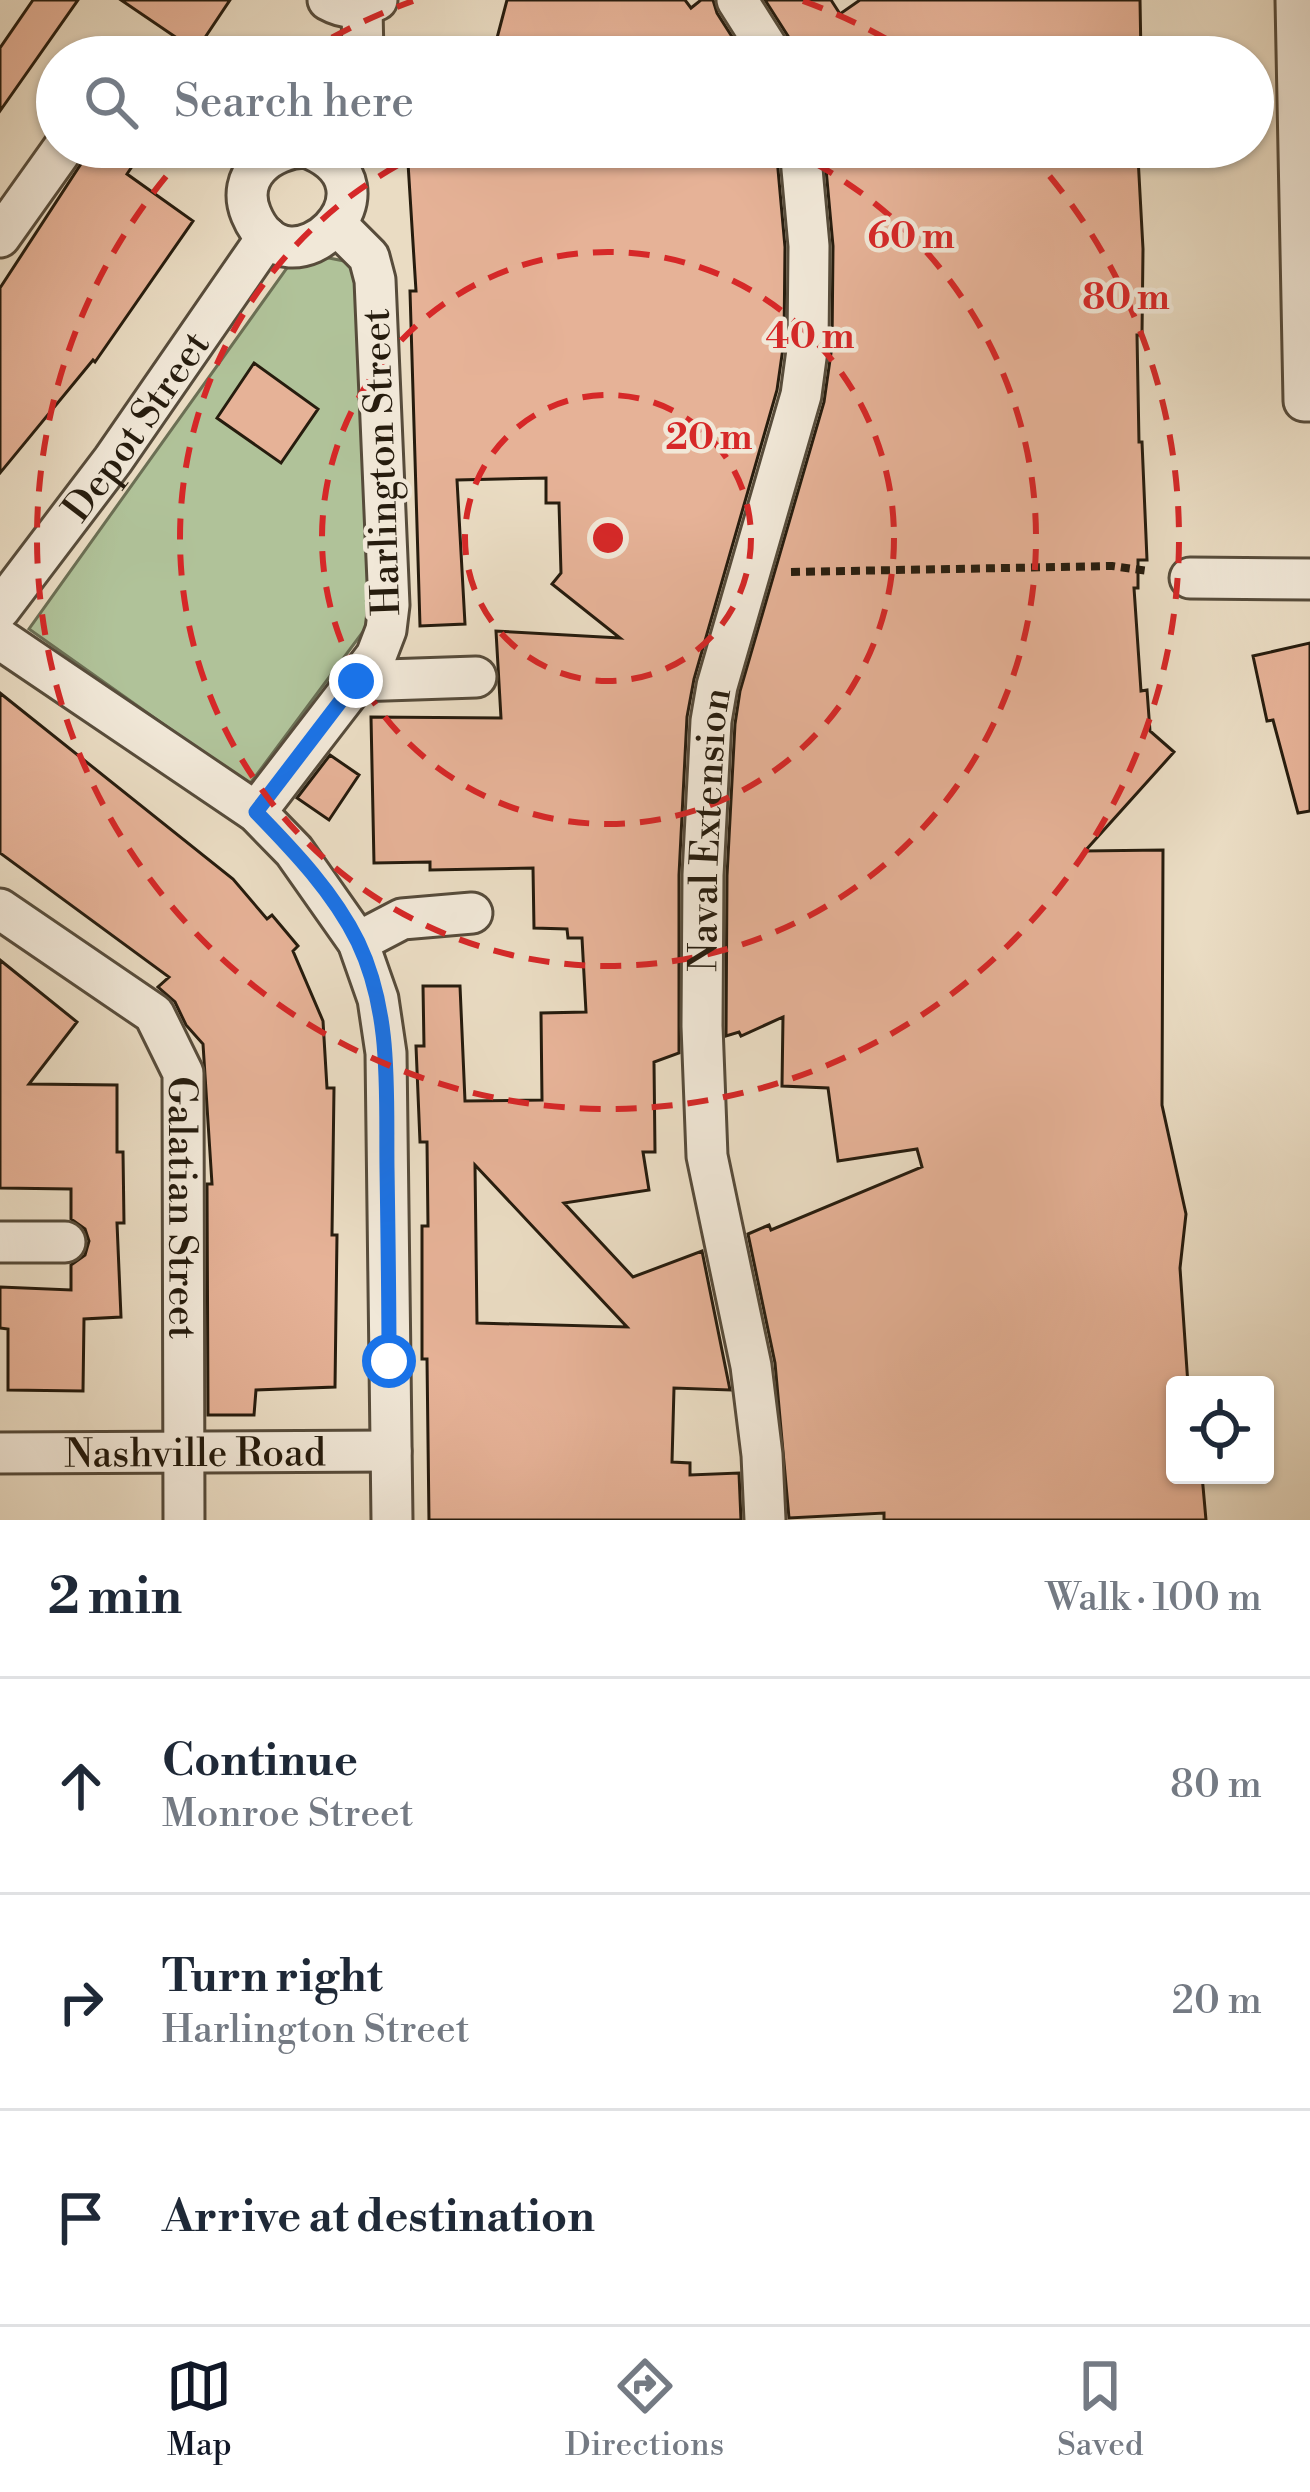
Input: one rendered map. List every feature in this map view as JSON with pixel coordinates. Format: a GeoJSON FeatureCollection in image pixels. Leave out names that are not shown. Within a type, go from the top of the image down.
{"type":"FeatureCollection","features":[{"type":"Feature","properties":{"kind":"street"},"geometry":{"type":"LineString","coordinates":[[737,0],[760,36]]}},
{"type":"Feature","properties":{"kind":"street"},"geometry":{"type":"LineString","coordinates":[[1296,0],[1304,112],[1304,401],[1310,401]]}},
{"type":"Feature","properties":{"kind":"street"},"geometry":{"type":"LineString","coordinates":[[356,2],[360,36]]}},
{"type":"Feature","properties":{"kind":"street"},"geometry":{"type":"LineString","coordinates":[[0,237],[49,168]]}},
{"type":"Feature","properties":{"kind":"street"},"geometry":{"type":"LineString","coordinates":[[243,168],[248,205],[258,229],[297,247],[313,244],[338,226],[346,207],[346,186],[338,168]]}},
{"type":"Feature","properties":{"kind":"street","name":"Naval Extension"},"geometry":{"type":"LineString","coordinates":[[765,1520],[763,1455],[751,1366],[707,1156],[703,874],[711,722],[748,572],[801,395],[808,343],[802,168]]}},
{"type":"Feature","properties":{"kind":"street","name":"Harlington Street"},"geometry":{"type":"LineString","coordinates":[[256,812],[376,656],[386,630],[389,605],[374,280],[369,257],[338,226]]}},
{"type":"Feature","properties":{"kind":"street","name":"Depot Street"},"geometry":{"type":"LineString","coordinates":[[0,609],[113,460],[267,237]]}},
{"type":"Feature","properties":{"kind":"street"},"geometry":{"type":"LineString","coordinates":[[1190,578],[1310,579]]}},
{"type":"Feature","properties":{"kind":"street"},"geometry":{"type":"LineString","coordinates":[[0,639],[256,812],[294,851],[358,942],[378,1000],[386,1053],[392,1520]]}},
{"type":"Feature","properties":{"kind":"street"},"geometry":{"type":"LineString","coordinates":[[356,681],[476,677]]}},
{"type":"Feature","properties":{"kind":"street","name":"Galatian Street"},"geometry":{"type":"LineString","coordinates":[[0,909],[154,1014],[183,1073],[184,1520]]}},
{"type":"Feature","properties":{"kind":"street"},"geometry":{"type":"LineString","coordinates":[[358,942],[402,919],[472,913]]}},
{"type":"Feature","properties":{"kind":"street"},"geometry":{"type":"LineString","coordinates":[[0,1242],[65,1242]]}},
{"type":"Feature","properties":{"kind":"street","name":"Nashville Road"},"geometry":{"type":"LineString","coordinates":[[0,1453],[391,1451]]}},
{"type":"Feature","properties":{"kind":"path"},"geometry":{"type":"LineString","coordinates":[[748,572],[1112,566],[1190,578]]}},
{"type":"Feature","properties":{"kind":"green space"},"geometry":{"type":"Polygon","coordinates":[[[324,257],[349,262],[363,274],[374,617],[249,785],[29,629],[292,261],[324,257]]]}},
{"type":"Feature","properties":{"kind":"building"},"geometry":{"type":"Polygon","coordinates":[[[33,0],[78,0],[53,36],[36,36],[36,60],[0,111],[0,48],[33,0]]]}},
{"type":"Feature","properties":{"kind":"building"},"geometry":{"type":"Polygon","coordinates":[[[121,0],[230,0],[206,36],[174,36],[121,0]]]}},
{"type":"Feature","properties":{"kind":"building"},"geometry":{"type":"Polygon","coordinates":[[[507,0],[685,0],[691,8],[701,0],[713,0],[732,36],[498,36],[507,0]]]}},
{"type":"Feature","properties":{"kind":"building"},"geometry":{"type":"Polygon","coordinates":[[[765,0],[831,0],[840,14],[860,0],[1140,0],[1141,36],[788,36],[765,0]]]}},
{"type":"Feature","properties":{"kind":"building"},"geometry":{"type":"Polygon","coordinates":[[[78,168],[131,168],[127,174],[193,221],[95,362],[0,473],[0,288],[78,168]]]}},
{"type":"Feature","properties":{"kind":"building"},"geometry":{"type":"Polygon","coordinates":[[[408,168],[778,168],[785,247],[784,341],[777,390],[687,717],[679,875],[679,1053],[654,1062],[655,1152],[643,1152],[649,1190],[564,1203],[633,1277],[702,1251],[730,1390],[674,1388],[672,1462],[690,1463],[690,1475],[739,1473],[741,1520],[429,1520],[427,1359],[422,1359],[427,1142],[420,1142],[416,1046],[424,1046],[423,986],[460,986],[465,1101],[542,1100],[541,1013],[586,1012],[582,938],[568,938],[567,929],[534,928],[533,868],[430,870],[430,862],[374,863],[371,717],[501,718],[496,631],[620,638],[552,584],[561,573],[559,503],[546,503],[546,478],[457,480],[465,624],[420,626],[410,291],[416,291],[408,168]],[[475,1165],[477,1323],[627,1327],[475,1165]]]}},
{"type":"Feature","properties":{"kind":"building"},"geometry":{"type":"Polygon","coordinates":[[[826,168],[1139,168],[1143,249],[1142,335],[1137,335],[1139,442],[1147,560],[1138,560],[1138,588],[1134,588],[1141,691],[1147,690],[1150,731],[1174,752],[1085,851],[1163,850],[1162,1105],[1186,1214],[1180,1268],[1187,1376],[1166,1376],[1166,1484],[1203,1484],[1206,1520],[884,1520],[884,1513],[789,1518],[775,1363],[748,1234],[769,1225],[771,1230],[922,1167],[917,1149],[838,1161],[828,1088],[782,1086],[783,1017],[741,1036],[739,1032],[726,1036],[727,876],[740,691],[824,402],[832,346],[833,246],[826,168]]]}},
{"type":"Feature","properties":{"kind":"building"},"geometry":{"type":"Polygon","coordinates":[[[254,363],[318,409],[281,463],[217,418],[254,363]]]}},
{"type":"Feature","properties":{"kind":"building"},"geometry":{"type":"Polygon","coordinates":[[[1310,643],[1310,811],[1298,813],[1273,720],[1267,721],[1253,656],[1310,643]]]}},
{"type":"Feature","properties":{"kind":"building"},"geometry":{"type":"Polygon","coordinates":[[[0,693],[233,879],[298,946],[293,951],[323,1021],[327,1088],[334,1088],[335,1387],[256,1390],[254,1415],[208,1415],[207,1184],[212,1184],[203,1044],[186,1025],[175,1002],[158,987],[169,977],[0,853],[0,693]]]}},
{"type":"Feature","properties":{"kind":"building"},"geometry":{"type":"Polygon","coordinates":[[[330,755],[359,775],[329,820],[297,798],[330,755]]]}},
{"type":"Feature","properties":{"kind":"building"},"geometry":{"type":"Polygon","coordinates":[[[0,960],[77,1022],[29,1084],[117,1085],[117,1152],[123,1152],[124,1223],[117,1223],[121,1317],[84,1319],[83,1391],[8,1390],[8,1329],[0,1328],[0,1287],[71,1290],[71,1265],[85,1255],[89,1241],[85,1229],[71,1219],[71,1189],[0,1188],[0,960]]]}},
{"type":"Feature","properties":{"kind":"route"},"geometry":{"type":"LineString","coordinates":[[356,681],[256,812],[328,895],[358,942],[378,1000],[386,1053],[389,1361]]}}]}
